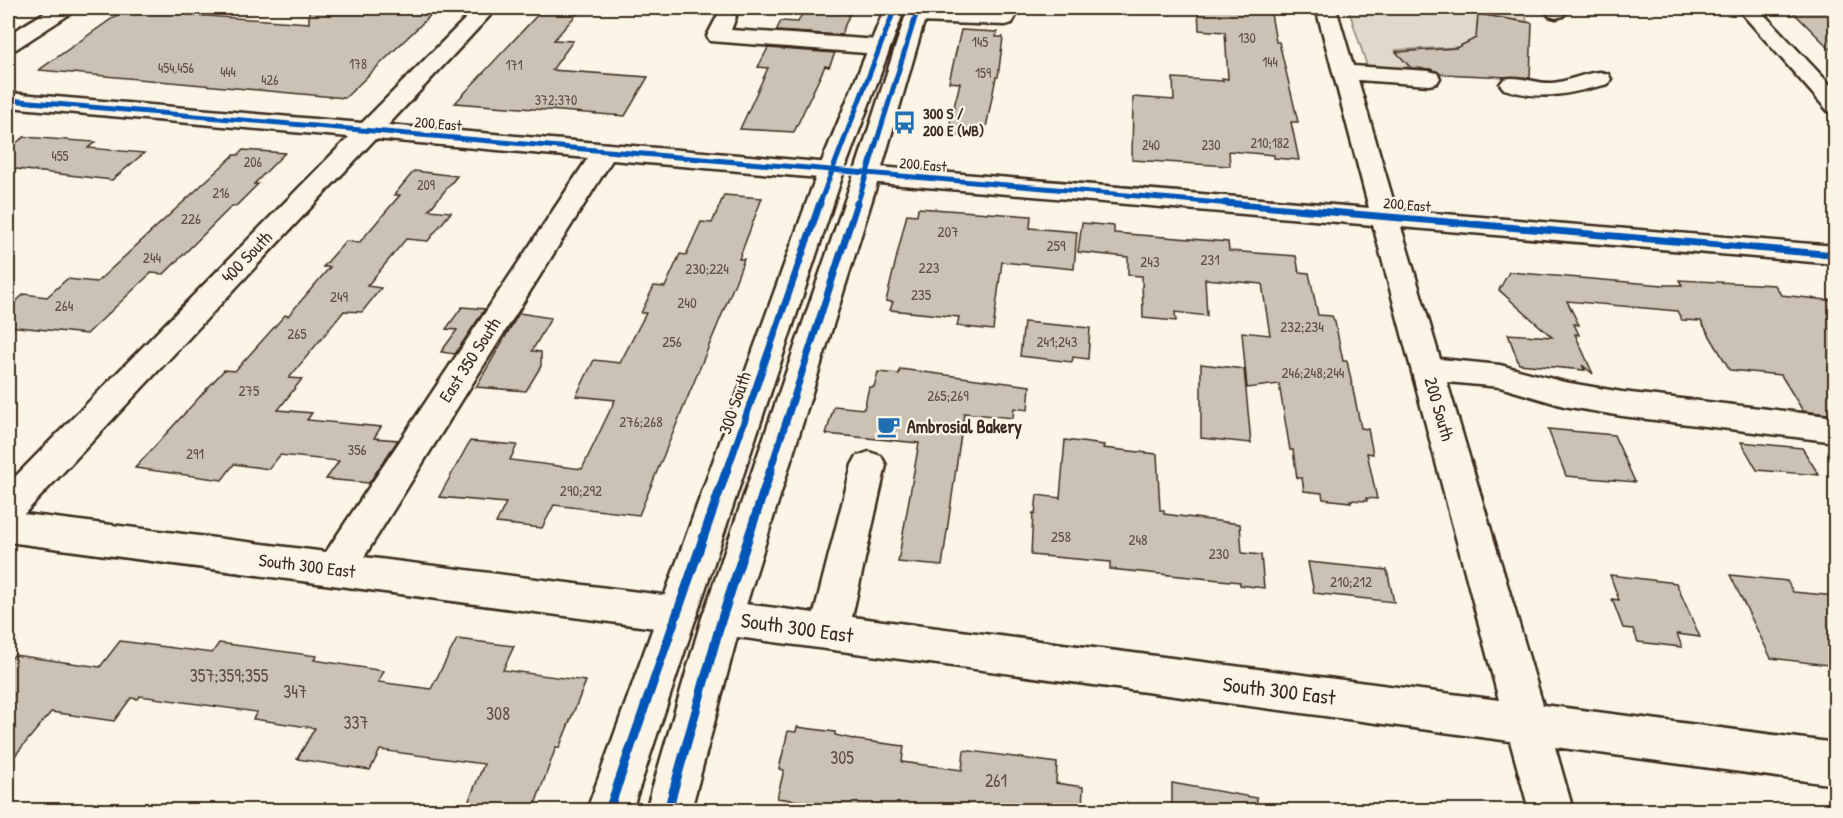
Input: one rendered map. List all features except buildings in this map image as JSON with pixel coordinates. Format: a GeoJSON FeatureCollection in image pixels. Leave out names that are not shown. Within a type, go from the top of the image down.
{"type":"FeatureCollection","features":[{"type":"Feature","properties":{"kind":"street"},"geometry":{"type":"LineString","coordinates":[[8,44],[66,8]]}},
{"type":"Feature","properties":{"kind":"street","name":"400 South"},"geometry":{"type":"LineString","coordinates":[[8,507],[487,8]]}},
{"type":"Feature","properties":{"kind":"street"},"geometry":{"type":"LineString","coordinates":[[668,810],[722,618],[867,174],[910,10],[984,20],[1005,19],[1010,8]]}},
{"type":"Feature","properties":{"kind":"street","name":"200 South"},"geometry":{"type":"LineString","coordinates":[[1326,8],[1551,810]]}},
{"type":"Feature","properties":{"kind":"street"},"geometry":{"type":"LineString","coordinates":[[1746,8],[1836,106]]}},
{"type":"Feature","properties":{"kind":"street","name":"300 South"},"geometry":{"type":"LineString","coordinates":[[609,810],[831,171],[879,46],[910,10]]}},
{"type":"Feature","properties":{"kind":"street"},"geometry":{"type":"LineString","coordinates":[[726,17],[718,36],[879,46]]}},
{"type":"Feature","properties":{"kind":"street"},"geometry":{"type":"LineString","coordinates":[[1344,72],[1429,78]]}},
{"type":"Feature","properties":{"kind":"street"},"geometry":{"type":"LineString","coordinates":[[1512,84],[1521,87],[1557,89],[1592,79],[1600,79]]}},
{"type":"Feature","properties":{"kind":"street","name":"200 East"},"geometry":{"type":"LineString","coordinates":[[8,100],[831,171]]}},
{"type":"Feature","properties":{"kind":"street","name":"East 350 South"},"geometry":{"type":"LineString","coordinates":[[335,570],[605,151]]}},
{"type":"Feature","properties":{"kind":"street","name":"200 East"},"geometry":{"type":"LineString","coordinates":[[867,174],[1835,255]]}},
{"type":"Feature","properties":{"kind":"street"},"geometry":{"type":"LineString","coordinates":[[1428,369],[1500,376],[1564,394],[1622,405],[1836,430]]}},
{"type":"Feature","properties":{"kind":"street"},"geometry":{"type":"LineString","coordinates":[[829,632],[869,465]]}},
{"type":"Feature","properties":{"kind":"street","name":"South 300 East"},"geometry":{"type":"LineString","coordinates":[[8,527],[678,614]]}},
{"type":"Feature","properties":{"kind":"street","name":"South 300 East"},"geometry":{"type":"LineString","coordinates":[[722,618],[1836,764]]}},
{"type":"Feature","properties":{"kind":"shaded area"},"geometry":{"type":"Polygon","coordinates":[[[1348,8],[1540,8],[1541,10],[1524,9],[1527,22],[1478,14],[1476,43],[1462,45],[1463,47],[1396,50],[1409,65],[1401,71],[1368,69],[1348,8]]]}},
{"type":"Feature","properties":{"kind":"cycle path"},"geometry":{"type":"LineString","coordinates":[[609,810],[831,171],[895,8]]}},
{"type":"Feature","properties":{"kind":"cycle path"},"geometry":{"type":"LineString","coordinates":[[668,810],[722,618],[867,174],[918,8]]}},
{"type":"Feature","properties":{"kind":"cycle path"},"geometry":{"type":"LineString","coordinates":[[8,100],[1836,255]]}},
{"type":"Feature","properties":{"kind":"place","name":"300 S / 200 E (WB)"},"geometry":{"type":"Point","coordinates":[905,123]}},
{"type":"Feature","properties":{"kind":"place","name":"Ambrosial Bakery"},"geometry":{"type":"Point","coordinates":[889,427]}}]}
